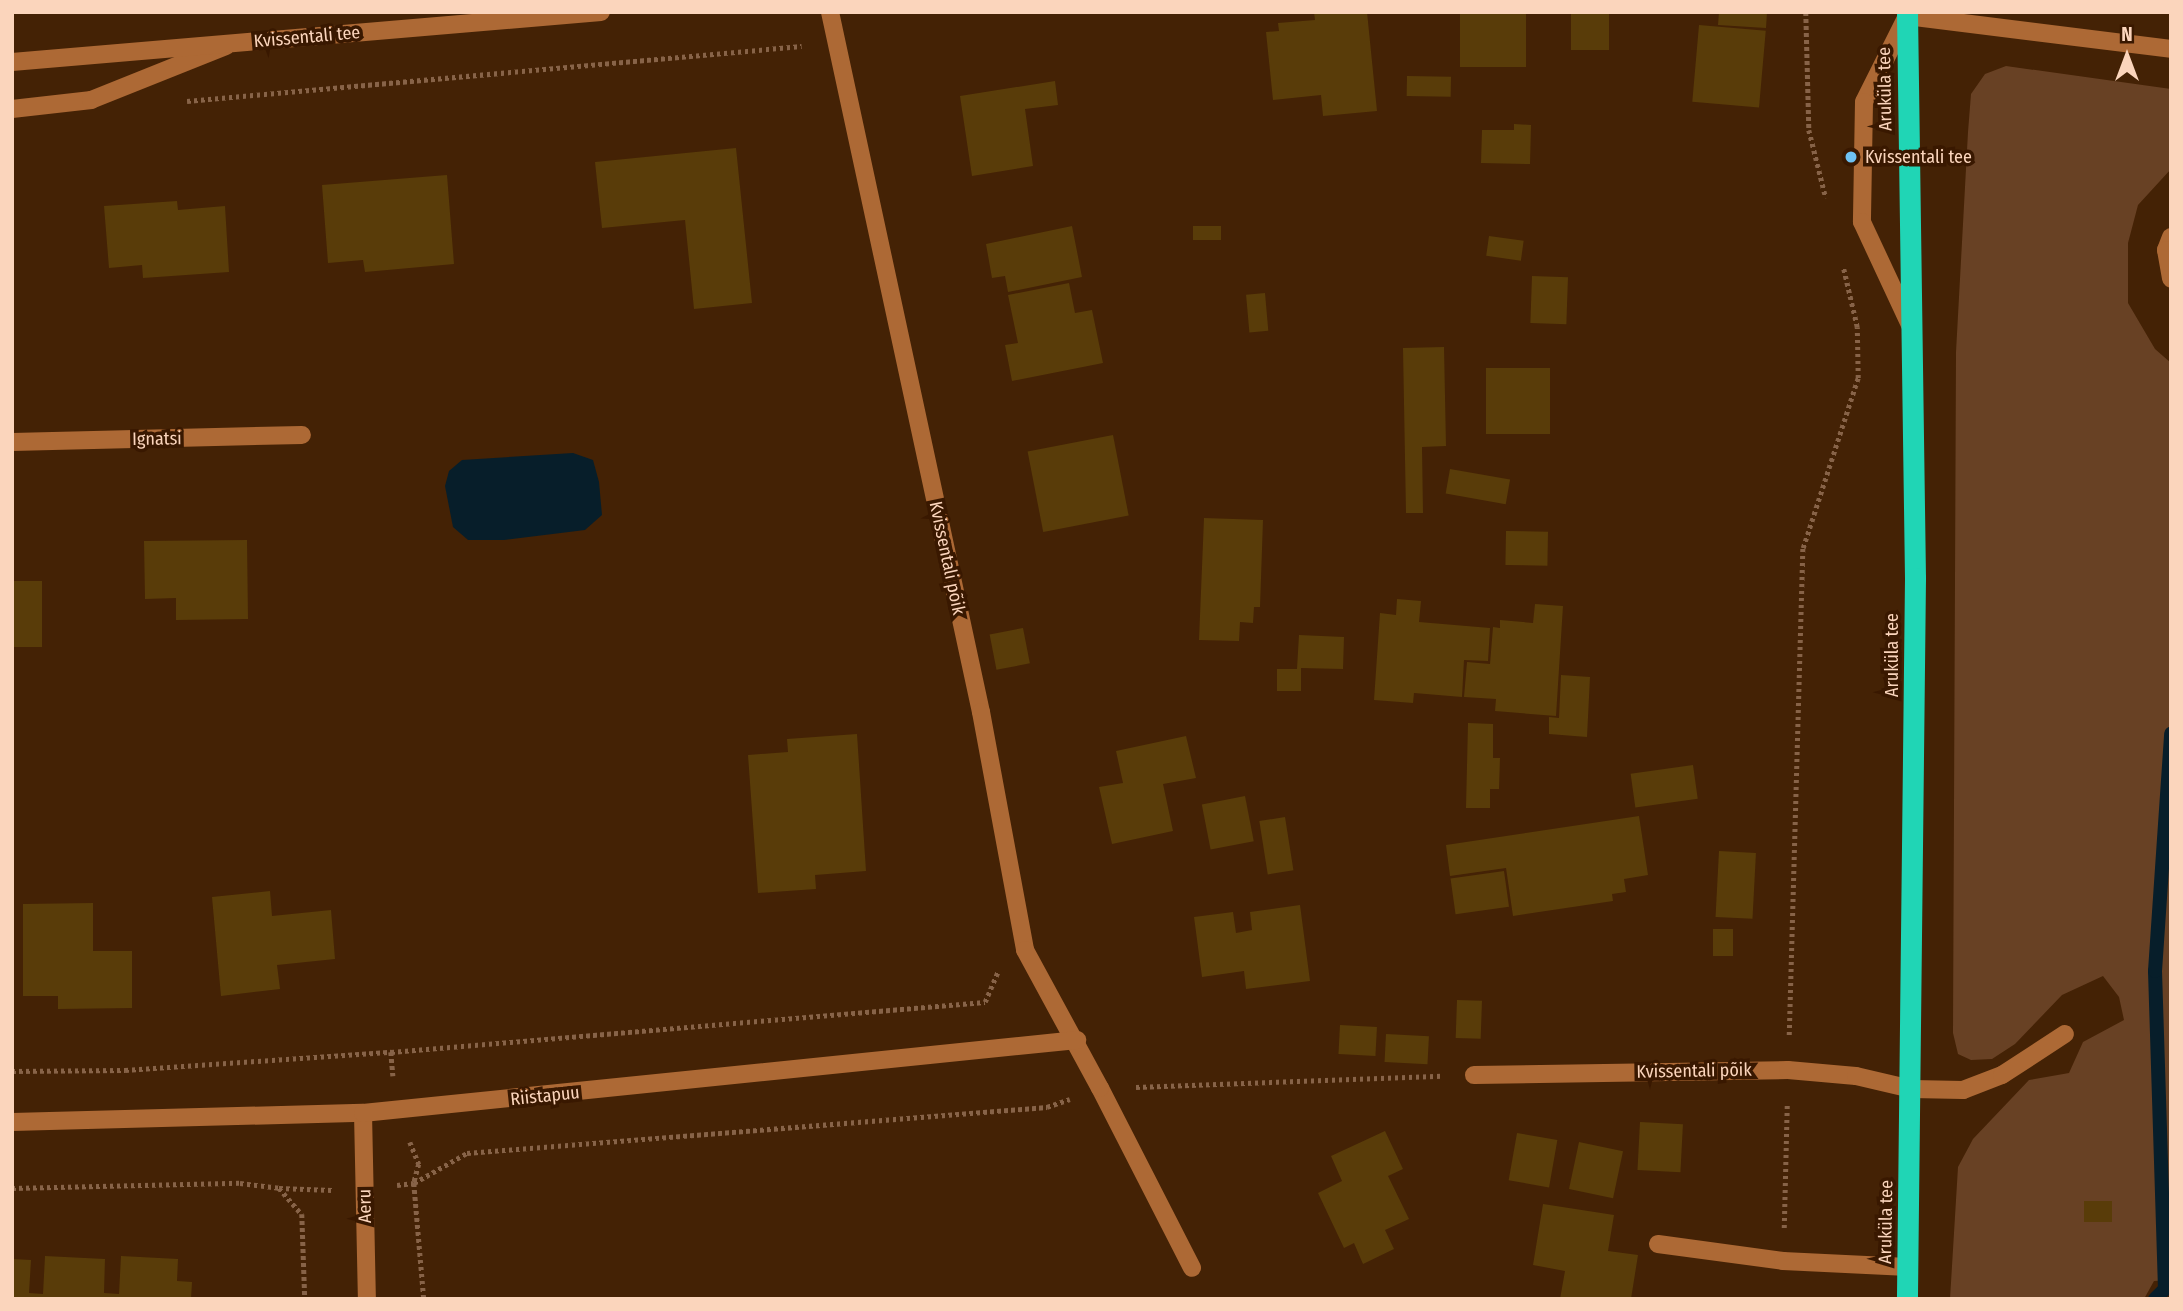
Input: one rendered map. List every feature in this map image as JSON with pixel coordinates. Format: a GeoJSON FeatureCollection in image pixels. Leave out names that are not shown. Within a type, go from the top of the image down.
{"type":"FeatureCollection","features":[{"type":"Feature","properties":{"kind":"highway","name":"Aruküla tee"},"geometry":{"type":"LineString","coordinates":[[1907,14],[1915,578],[1912,1089],[1907,1299]]}},
{"type":"Feature","properties":{"kind":"street","name":"Kvissentali tee"},"geometry":{"type":"LineString","coordinates":[[12,62],[601,12]]}},
{"type":"Feature","properties":{"kind":"street","name":"Kvissentali põik"},"geometry":{"type":"LineString","coordinates":[[830,12],[834,43],[981,712],[1024,950],[1077,1040],[1192,1268]]}},
{"type":"Feature","properties":{"kind":"street"},"geometry":{"type":"LineString","coordinates":[[1912,329],[1862,222],[1864,102],[1907,14],[2171,49]]}},
{"type":"Feature","properties":{"kind":"street"},"geometry":{"type":"LineString","coordinates":[[12,109],[91,100],[233,43]]}},
{"type":"Feature","properties":{"kind":"street"},"geometry":{"type":"LineString","coordinates":[[2171,237],[2166,250],[2171,279]]}},
{"type":"Feature","properties":{"kind":"street","name":"Ignatsi"},"geometry":{"type":"LineString","coordinates":[[12,442],[302,435]]}},
{"type":"Feature","properties":{"kind":"street","name":"Kvissentali põik"},"geometry":{"type":"LineString","coordinates":[[1474,1075],[1788,1070],[1856,1076],[1912,1089],[1963,1090],[2002,1075],[2065,1034]]}},
{"type":"Feature","properties":{"kind":"street","name":"Riistapuu"},"geometry":{"type":"LineString","coordinates":[[12,1122],[363,1114],[1077,1040]]}},
{"type":"Feature","properties":{"kind":"street","name":"Aeru"},"geometry":{"type":"LineString","coordinates":[[363,1114],[367,1299]]}},
{"type":"Feature","properties":{"kind":"street"},"geometry":{"type":"LineString","coordinates":[[1658,1244],[1783,1261],[1908,1267]]}},
{"type":"Feature","properties":{"kind":"path"},"geometry":{"type":"LineString","coordinates":[[1806,12],[1810,130],[1829,209]]}},
{"type":"Feature","properties":{"kind":"path"},"geometry":{"type":"LineString","coordinates":[[179,102],[834,43]]}},
{"type":"Feature","properties":{"kind":"path"},"geometry":{"type":"LineString","coordinates":[[1783,1261],[1803,548],[1858,378],[1857,327],[1841,261]]}},
{"type":"Feature","properties":{"kind":"path"},"geometry":{"type":"LineString","coordinates":[[12,1071],[125,1070],[391,1052],[985,1002],[1001,963],[1024,950]]}},
{"type":"Feature","properties":{"kind":"path"},"geometry":{"type":"LineString","coordinates":[[391,1052],[396,1110],[419,1164],[414,1183],[424,1299]]}},
{"type":"Feature","properties":{"kind":"path"},"geometry":{"type":"LineString","coordinates":[[12,1188],[240,1183],[278,1188],[365,1190],[414,1183],[467,1153],[1046,1107],[1100,1088],[1474,1075]]}},
{"type":"Feature","properties":{"kind":"path"},"geometry":{"type":"LineString","coordinates":[[278,1188],[302,1213],[305,1299]]}},
{"type":"Feature","properties":{"kind":"shaded area"},"geometry":{"type":"Polygon","coordinates":[[[2006,66],[2171,89],[2171,169],[2138,205],[2128,243],[2128,303],[2155,349],[2171,363],[2171,1280],[2154,1281],[2144,1299],[1950,1299],[1958,1167],[1973,1139],[2029,1080],[2069,1073],[2083,1042],[2124,1020],[2119,997],[2103,976],[2062,995],[2015,1044],[1992,1059],[1971,1060],[1958,1054],[1953,1033],[1956,352],[1968,132],[1971,94],[1985,74],[2006,66]]]}},
{"type":"Feature","properties":{"kind":"water"},"geometry":{"type":"Polygon","coordinates":[[[573,453],[593,460],[599,482],[602,515],[585,530],[504,540],[468,540],[453,527],[445,486],[449,471],[462,460],[573,453]]]}},
{"type":"Feature","properties":{"kind":"building"},"geometry":{"type":"Polygon","coordinates":[[[1314,12],[1367,12],[1377,111],[1323,116],[1321,95],[1273,100],[1266,32],[1279,31],[1278,23],[1315,20],[1314,12]]]}},
{"type":"Feature","properties":{"kind":"building"},"geometry":{"type":"Polygon","coordinates":[[[1460,12],[1526,12],[1526,67],[1460,67],[1460,12]]]}},
{"type":"Feature","properties":{"kind":"building"},"geometry":{"type":"Polygon","coordinates":[[[1571,12],[1609,12],[1609,50],[1571,50],[1571,12]]]}},
{"type":"Feature","properties":{"kind":"building"},"geometry":{"type":"Polygon","coordinates":[[[1719,12],[1767,12],[1766,28],[1718,25],[1719,12]]]}},
{"type":"Feature","properties":{"kind":"building"},"geometry":{"type":"Polygon","coordinates":[[[1699,25],[1766,31],[1759,108],[1692,102],[1699,25]]]}},
{"type":"Feature","properties":{"kind":"building"},"geometry":{"type":"Polygon","coordinates":[[[1407,76],[1451,77],[1451,97],[1407,96],[1407,76]]]}},
{"type":"Feature","properties":{"kind":"building"},"geometry":{"type":"Polygon","coordinates":[[[1055,81],[1058,105],[1025,109],[1033,166],[972,176],[960,96],[1055,81]]]}},
{"type":"Feature","properties":{"kind":"building"},"geometry":{"type":"Polygon","coordinates":[[[1514,124],[1531,125],[1530,164],[1481,163],[1482,130],[1514,130],[1514,124]]]}},
{"type":"Feature","properties":{"kind":"building"},"geometry":{"type":"Polygon","coordinates":[[[736,148],[752,303],[694,309],[685,220],[602,228],[595,162],[736,148]]]}},
{"type":"Feature","properties":{"kind":"building"},"geometry":{"type":"Polygon","coordinates":[[[447,175],[454,264],[365,272],[363,260],[328,263],[322,185],[447,175]]]}},
{"type":"Feature","properties":{"kind":"building"},"geometry":{"type":"Polygon","coordinates":[[[177,201],[178,210],[225,206],[229,272],[143,278],[142,265],[109,268],[104,206],[177,201]]]}},
{"type":"Feature","properties":{"kind":"building"},"geometry":{"type":"Polygon","coordinates":[[[1072,226],[1082,277],[1008,292],[1005,276],[992,278],[986,244],[1072,226]]]}},
{"type":"Feature","properties":{"kind":"building"},"geometry":{"type":"Polygon","coordinates":[[[1193,226],[1221,226],[1221,240],[1193,240],[1193,226]]]}},
{"type":"Feature","properties":{"kind":"building"},"geometry":{"type":"Polygon","coordinates":[[[1489,236],[1524,241],[1521,261],[1486,256],[1489,236]]]}},
{"type":"Feature","properties":{"kind":"building"},"geometry":{"type":"Polygon","coordinates":[[[1532,276],[1568,277],[1566,324],[1530,323],[1532,276]]]}},
{"type":"Feature","properties":{"kind":"building"},"geometry":{"type":"Polygon","coordinates":[[[1069,283],[1075,313],[1092,310],[1103,363],[1012,381],[1005,345],[1018,343],[1008,295],[1069,283]]]}},
{"type":"Feature","properties":{"kind":"building"},"geometry":{"type":"Polygon","coordinates":[[[1265,293],[1268,331],[1249,333],[1246,295],[1265,293]]]}},
{"type":"Feature","properties":{"kind":"building"},"geometry":{"type":"Polygon","coordinates":[[[1444,347],[1446,446],[1422,447],[1423,513],[1406,513],[1403,348],[1444,347]]]}},
{"type":"Feature","properties":{"kind":"building"},"geometry":{"type":"Polygon","coordinates":[[[1486,368],[1550,368],[1550,434],[1486,434],[1486,368]]]}},
{"type":"Feature","properties":{"kind":"building"},"geometry":{"type":"Polygon","coordinates":[[[1113,435],[1129,515],[1043,532],[1028,452],[1113,435]]]}},
{"type":"Feature","properties":{"kind":"building"},"geometry":{"type":"Polygon","coordinates":[[[1450,469],[1510,480],[1506,504],[1446,494],[1450,469]]]}},
{"type":"Feature","properties":{"kind":"building"},"geometry":{"type":"Polygon","coordinates":[[[1204,518],[1263,520],[1260,607],[1254,607],[1253,623],[1240,622],[1239,641],[1199,640],[1204,518]]]}},
{"type":"Feature","properties":{"kind":"building"},"geometry":{"type":"Polygon","coordinates":[[[1506,531],[1548,532],[1547,566],[1505,565],[1506,531]]]}},
{"type":"Feature","properties":{"kind":"building"},"geometry":{"type":"Polygon","coordinates":[[[247,540],[248,619],[176,620],[176,598],[145,599],[144,541],[247,540]]]}},
{"type":"Feature","properties":{"kind":"building"},"geometry":{"type":"Polygon","coordinates":[[[12,581],[42,581],[42,647],[12,647],[12,581]]]}},
{"type":"Feature","properties":{"kind":"building"},"geometry":{"type":"Polygon","coordinates":[[[1397,599],[1421,601],[1419,622],[1490,628],[1488,661],[1464,660],[1462,697],[1414,693],[1413,703],[1374,700],[1380,613],[1396,615],[1397,599]]]}},
{"type":"Feature","properties":{"kind":"building"},"geometry":{"type":"Polygon","coordinates":[[[1535,604],[1563,606],[1556,716],[1495,711],[1496,699],[1464,697],[1467,662],[1490,664],[1493,627],[1500,628],[1500,620],[1533,623],[1535,604]]]}},
{"type":"Feature","properties":{"kind":"building"},"geometry":{"type":"Polygon","coordinates":[[[1023,628],[1030,663],[996,670],[990,634],[1023,628]]]}},
{"type":"Feature","properties":{"kind":"building"},"geometry":{"type":"Polygon","coordinates":[[[1299,635],[1344,637],[1343,669],[1301,668],[1301,691],[1277,691],[1277,669],[1297,669],[1299,635]]]}},
{"type":"Feature","properties":{"kind":"building"},"geometry":{"type":"Polygon","coordinates":[[[1561,675],[1590,677],[1587,737],[1549,734],[1549,717],[1559,718],[1561,675]]]}},
{"type":"Feature","properties":{"kind":"building"},"geometry":{"type":"Polygon","coordinates":[[[1468,723],[1493,724],[1493,758],[1500,758],[1499,789],[1490,789],[1490,808],[1466,808],[1468,723]]]}},
{"type":"Feature","properties":{"kind":"building"},"geometry":{"type":"Polygon","coordinates":[[[857,734],[866,871],[815,875],[816,889],[758,893],[748,755],[788,752],[787,739],[857,734]]]}},
{"type":"Feature","properties":{"kind":"building"},"geometry":{"type":"Polygon","coordinates":[[[1186,736],[1196,778],[1163,784],[1173,831],[1112,844],[1099,787],[1123,783],[1116,751],[1186,736]]]}},
{"type":"Feature","properties":{"kind":"building"},"geometry":{"type":"Polygon","coordinates":[[[1693,765],[1698,799],[1635,807],[1631,774],[1693,765]]]}},
{"type":"Feature","properties":{"kind":"building"},"geometry":{"type":"Polygon","coordinates":[[[1245,796],[1254,841],[1211,850],[1202,804],[1245,796]]]}},
{"type":"Feature","properties":{"kind":"building"},"geometry":{"type":"Polygon","coordinates":[[[1639,816],[1648,875],[1624,879],[1626,892],[1612,894],[1613,901],[1513,916],[1506,868],[1450,876],[1446,845],[1639,816]]]}},
{"type":"Feature","properties":{"kind":"building"},"geometry":{"type":"Polygon","coordinates":[[[1285,817],[1293,870],[1268,874],[1259,821],[1285,817]]]}},
{"type":"Feature","properties":{"kind":"building"},"geometry":{"type":"Polygon","coordinates":[[[1719,851],[1756,853],[1752,919],[1716,917],[1719,851]]]}},
{"type":"Feature","properties":{"kind":"building"},"geometry":{"type":"Polygon","coordinates":[[[1504,871],[1509,907],[1456,914],[1451,879],[1504,871]]]}},
{"type":"Feature","properties":{"kind":"building"},"geometry":{"type":"Polygon","coordinates":[[[270,891],[272,916],[331,910],[335,959],[277,965],[280,989],[221,996],[212,897],[270,891]]]}},
{"type":"Feature","properties":{"kind":"building"},"geometry":{"type":"Polygon","coordinates":[[[93,903],[93,951],[132,951],[132,1008],[58,1009],[58,996],[23,996],[23,904],[93,903]]]}},
{"type":"Feature","properties":{"kind":"building"},"geometry":{"type":"Polygon","coordinates":[[[1300,905],[1310,981],[1246,989],[1244,971],[1202,977],[1194,917],[1233,912],[1236,933],[1252,930],[1250,912],[1300,905]]]}},
{"type":"Feature","properties":{"kind":"building"},"geometry":{"type":"Polygon","coordinates":[[[1713,929],[1733,929],[1733,956],[1713,956],[1713,929]]]}},
{"type":"Feature","properties":{"kind":"building"},"geometry":{"type":"Polygon","coordinates":[[[1457,1000],[1482,1001],[1481,1039],[1456,1038],[1457,1000]]]}},
{"type":"Feature","properties":{"kind":"building"},"geometry":{"type":"Polygon","coordinates":[[[1340,1025],[1377,1027],[1375,1056],[1338,1054],[1340,1025]]]}},
{"type":"Feature","properties":{"kind":"building"},"geometry":{"type":"Polygon","coordinates":[[[1386,1034],[1429,1036],[1427,1064],[1385,1062],[1386,1034]]]}},
{"type":"Feature","properties":{"kind":"building"},"geometry":{"type":"Polygon","coordinates":[[[1640,1122],[1683,1124],[1680,1172],[1637,1170],[1640,1122]]]}},
{"type":"Feature","properties":{"kind":"building"},"geometry":{"type":"Polygon","coordinates":[[[1385,1131],[1403,1169],[1388,1176],[1409,1219],[1385,1230],[1394,1249],[1363,1264],[1354,1243],[1344,1248],[1318,1193],[1342,1181],[1331,1156],[1385,1131]]]}},
{"type":"Feature","properties":{"kind":"building"},"geometry":{"type":"Polygon","coordinates":[[[1517,1133],[1557,1140],[1549,1187],[1509,1180],[1517,1133]]]}},
{"type":"Feature","properties":{"kind":"building"},"geometry":{"type":"Polygon","coordinates":[[[1579,1142],[1623,1151],[1613,1198],[1569,1189],[1579,1142]]]}},
{"type":"Feature","properties":{"kind":"building"},"geometry":{"type":"Polygon","coordinates":[[[2084,1201],[2112,1201],[2112,1222],[2084,1222],[2084,1201]]]}},
{"type":"Feature","properties":{"kind":"building"},"geometry":{"type":"Polygon","coordinates":[[[1543,1204],[1614,1215],[1608,1251],[1638,1255],[1631,1299],[1560,1299],[1565,1271],[1533,1265],[1543,1204]]]}},
{"type":"Feature","properties":{"kind":"building"},"geometry":{"type":"Polygon","coordinates":[[[45,1256],[105,1259],[104,1293],[119,1294],[121,1256],[178,1259],[177,1281],[192,1282],[191,1299],[12,1299],[12,1259],[31,1260],[29,1293],[43,1294],[45,1256]]]}},
{"type":"Feature","properties":{"kind":"waterway"},"geometry":{"type":"LineString","coordinates":[[2155,1299],[2165,1289],[2155,971],[2171,734]]}},
{"type":"Feature","properties":{"kind":"place","name":"Kvissentali tee"},"geometry":{"type":"Point","coordinates":[1851,157]}}]}
